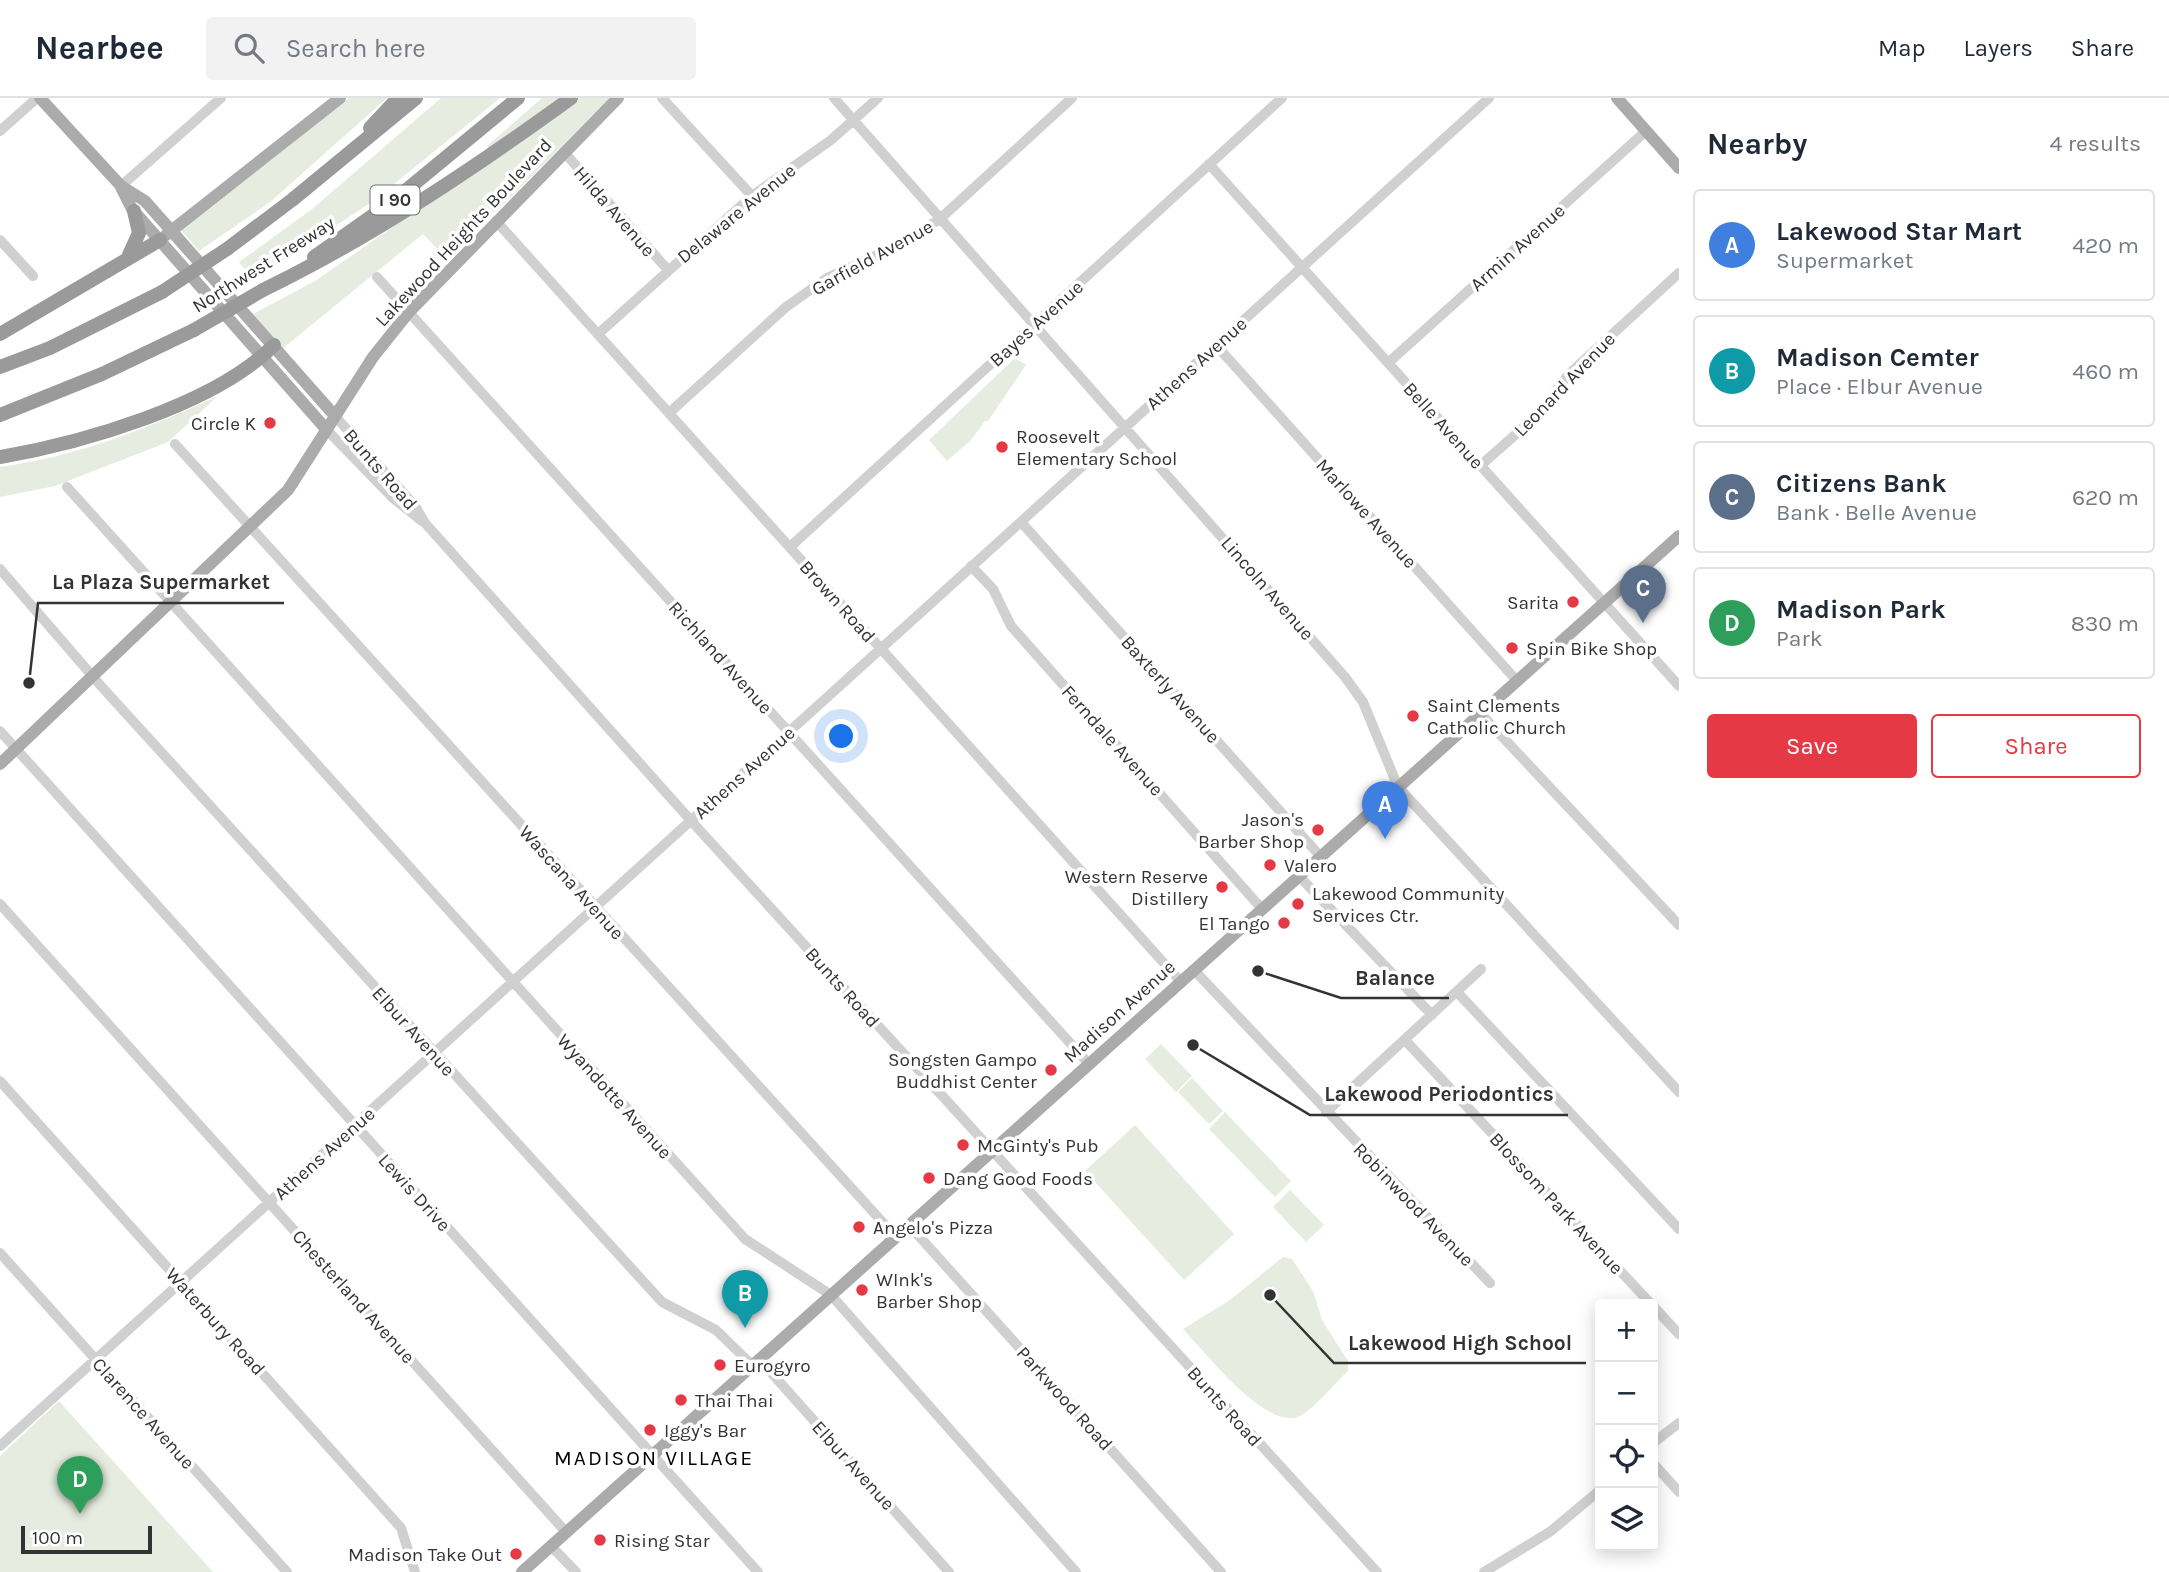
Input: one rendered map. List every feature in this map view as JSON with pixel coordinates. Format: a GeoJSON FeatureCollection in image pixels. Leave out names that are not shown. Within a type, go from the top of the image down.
{"type":"FeatureCollection","features":[{"type":"Feature","properties":{"kind":"highway"},"geometry":{"type":"LineString","coordinates":[[356,148],[376,119],[398,98]]}},
{"type":"Feature","properties":{"kind":"highway","name":"Northwest Freeway"},"geometry":{"type":"LineString","coordinates":[[0,367],[50,348],[162,292],[227,249],[416,98]]}},
{"type":"Feature","properties":{"kind":"highway","name":"Northwest Freeway"},"geometry":{"type":"LineString","coordinates":[[0,415],[102,374],[194,330],[263,290],[392,202],[518,98]]}},
{"type":"Feature","properties":{"kind":"highway"},"geometry":{"type":"LineString","coordinates":[[263,290],[331,257],[385,224],[571,98]]}},
{"type":"Feature","properties":{"kind":"highway"},"geometry":{"type":"LineString","coordinates":[[124,262],[138,240],[139,221],[134,211]]}},
{"type":"Feature","properties":{"kind":"highway"},"geometry":{"type":"LineString","coordinates":[[0,334],[165,236]]}},
{"type":"Feature","properties":{"kind":"highway"},"geometry":{"type":"LineString","coordinates":[[0,457],[49,449],[111,431],[171,408],[217,385],[263,356],[274,345]]}},
{"type":"Feature","properties":{"kind":"main road"},"geometry":{"type":"LineString","coordinates":[[38,98],[121,186],[145,201],[165,236],[327,429]]}},
{"type":"Feature","properties":{"kind":"main road"},"geometry":{"type":"LineString","coordinates":[[165,236],[340,98]]}},
{"type":"Feature","properties":{"kind":"main road","name":"Lakewood Heights Boulevard"},"geometry":{"type":"LineString","coordinates":[[0,764],[288,490],[373,357],[409,312],[618,98]]}},
{"type":"Feature","properties":{"kind":"main road"},"geometry":{"type":"LineString","coordinates":[[1617,98],[1679,168]]}},
{"type":"Feature","properties":{"kind":"main road"},"geometry":{"type":"LineString","coordinates":[[121,186],[134,211],[165,236],[274,345],[335,416]]}},
{"type":"Feature","properties":{"kind":"main road","name":"Madison Avenue"},"geometry":{"type":"LineString","coordinates":[[523,1572],[1679,536]]}},
{"type":"Feature","properties":{"kind":"street"},"geometry":{"type":"LineString","coordinates":[[0,131],[38,98]]}},
{"type":"Feature","properties":{"kind":"street"},"geometry":{"type":"LineString","coordinates":[[121,186],[220,98]]}},
{"type":"Feature","properties":{"kind":"street"},"geometry":{"type":"LineString","coordinates":[[662,98],[752,196]]}},
{"type":"Feature","properties":{"kind":"street","name":"Lincoln Avenue"},"geometry":{"type":"LineString","coordinates":[[834,98],[1345,677],[1363,702],[1398,787],[1679,1092]]}},
{"type":"Feature","properties":{"kind":"street","name":"Delaware Avenue"},"geometry":{"type":"LineString","coordinates":[[598,334],[667,269],[752,196],[854,120],[878,98]]}},
{"type":"Feature","properties":{"kind":"street","name":"Garfield Avenue"},"geometry":{"type":"LineString","coordinates":[[669,413],[786,307],[827,278],[905,242],[941,218],[1072,98]]}},
{"type":"Feature","properties":{"kind":"street","name":"Bayes Avenue"},"geometry":{"type":"LineString","coordinates":[[790,547],[1282,98]]}},
{"type":"Feature","properties":{"kind":"street","name":"Athens Avenue"},"geometry":{"type":"LineString","coordinates":[[0,1446],[1489,98]]}},
{"type":"Feature","properties":{"kind":"street","name":"Armin Avenue"},"geometry":{"type":"LineString","coordinates":[[1388,363],[1646,131]]}},
{"type":"Feature","properties":{"kind":"street","name":"Hilda Avenue"},"geometry":{"type":"LineString","coordinates":[[564,152],[667,269]]}},
{"type":"Feature","properties":{"kind":"street","name":"Belle Avenue"},"geometry":{"type":"LineString","coordinates":[[1209,164],[1679,686]]}},
{"type":"Feature","properties":{"kind":"street","name":"Brown Road"},"geometry":{"type":"LineString","coordinates":[[496,221],[1181,982]]}},
{"type":"Feature","properties":{"kind":"street"},"geometry":{"type":"LineString","coordinates":[[0,240],[33,276]]}},
{"type":"Feature","properties":{"kind":"street","name":"Leonard Avenue"},"geometry":{"type":"LineString","coordinates":[[1480,466],[1541,412],[1568,375],[1679,273]]}},
{"type":"Feature","properties":{"kind":"street","name":"Richland Avenue"},"geometry":{"type":"LineString","coordinates":[[377,277],[1089,1064]]}},
{"type":"Feature","properties":{"kind":"street","name":"Marlowe Avenue"},"geometry":{"type":"LineString","coordinates":[[1216,345],[1517,681]]}},
{"type":"Feature","properties":{"kind":"street","name":"Bunts Road"},"geometry":{"type":"LineString","coordinates":[[335,416],[415,506],[425,523]]}},
{"type":"Feature","properties":{"kind":"street","name":"Bunts Road"},"geometry":{"type":"LineString","coordinates":[[327,429],[393,498],[425,523],[691,820],[1377,1572]]}},
{"type":"Feature","properties":{"kind":"street","name":"Wascana Avenue"},"geometry":{"type":"LineString","coordinates":[[175,444],[896,1237]]}},
{"type":"Feature","properties":{"kind":"street","name":"Wyandotte Avenue"},"geometry":{"type":"LineString","coordinates":[[67,487],[746,1239],[831,1295],[1076,1572]]}},
{"type":"Feature","properties":{"kind":"street","name":"Baxterly Avenue"},"geometry":{"type":"LineString","coordinates":[[1021,522],[1321,857]]}},
{"type":"Feature","properties":{"kind":"street","name":"Ferndale Avenue"},"geometry":{"type":"LineString","coordinates":[[971,566],[993,589],[1011,626],[1262,909]]}},
{"type":"Feature","properties":{"kind":"street","name":"Elbur Avenue"},"geometry":{"type":"LineString","coordinates":[[0,569],[92,677],[662,1302],[716,1330],[756,1362],[949,1572]]}},
{"type":"Feature","properties":{"kind":"street"},"geometry":{"type":"LineString","coordinates":[[1481,713],[1679,925]]}},
{"type":"Feature","properties":{"kind":"street","name":"Lewis Drive"},"geometry":{"type":"LineString","coordinates":[[0,731],[758,1572]]}},
{"type":"Feature","properties":{"kind":"street"},"geometry":{"type":"LineString","coordinates":[[1299,876],[1432,1015]]}},
{"type":"Feature","properties":{"kind":"street","name":"Chesterland Avenue"},"geometry":{"type":"LineString","coordinates":[[0,904],[566,1532]]}},
{"type":"Feature","properties":{"kind":"street"},"geometry":{"type":"LineString","coordinates":[[1325,1112],[1480,969]]}},
{"type":"Feature","properties":{"kind":"street","name":"Robinwood Avenue"},"geometry":{"type":"LineString","coordinates":[[1194,970],[1325,1112],[1490,1283]]}},
{"type":"Feature","properties":{"kind":"street"},"geometry":{"type":"LineString","coordinates":[[1457,992],[1679,1229]]}},
{"type":"Feature","properties":{"kind":"street","name":"Blossom Park Avenue"},"geometry":{"type":"LineString","coordinates":[[1405,1040],[1646,1299]]}},
{"type":"Feature","properties":{"kind":"street","name":"Waterbury Road"},"geometry":{"type":"LineString","coordinates":[[0,1081],[401,1528],[415,1572]]}},
{"type":"Feature","properties":{"kind":"street","name":"Parkwood Road"},"geometry":{"type":"LineString","coordinates":[[909,1225],[1221,1572]]}},
{"type":"Feature","properties":{"kind":"street","name":"Clarence Avenue"},"geometry":{"type":"LineString","coordinates":[[0,1253],[287,1572]]}},
{"type":"Feature","properties":{"kind":"street","name":"Blossom Park Avenue"},"geometry":{"type":"LineString","coordinates":[[1658,1311],[1679,1334]]}},
{"type":"Feature","properties":{"kind":"street"},"geometry":{"type":"LineString","coordinates":[[1658,1439],[1679,1423]]}},
{"type":"Feature","properties":{"kind":"street"},"geometry":{"type":"LineString","coordinates":[[1658,1469],[1679,1492]]}},
{"type":"Feature","properties":{"kind":"street"},"geometry":{"type":"LineString","coordinates":[[1484,1572],[1535,1542],[1595,1494]]}},
{"type":"Feature","properties":{"kind":"street"},"geometry":{"type":"LineString","coordinates":[[551,1546],[576,1572]]}},
{"type":"Feature","properties":{"kind":"shaded area"},"geometry":{"type":"Polygon","coordinates":[[[349,98],[387,98],[270,202],[199,251],[181,230],[349,98]]]}},
{"type":"Feature","properties":{"kind":"shaded area"},"geometry":{"type":"Polygon","coordinates":[[[441,98],[500,98],[373,201],[254,280],[239,262],[311,210],[441,98]]]}},
{"type":"Feature","properties":{"kind":"shaded area"},"geometry":{"type":"Polygon","coordinates":[[[542,98],[563,98],[488,148],[487,146],[542,98]]]}},
{"type":"Feature","properties":{"kind":"shaded area"},"geometry":{"type":"Polygon","coordinates":[[[579,98],[610,98],[497,211],[486,214],[447,259],[423,234],[282,349],[253,314],[315,281],[579,98]]]}},
{"type":"Feature","properties":{"kind":"shaded area"},"geometry":{"type":"Polygon","coordinates":[[[1015,358],[1026,365],[988,421],[947,461],[929,440],[1015,358]]]}},
{"type":"Feature","properties":{"kind":"shaded area"},"geometry":{"type":"Polygon","coordinates":[[[218,396],[168,442],[55,486],[0,497],[0,467],[57,456],[112,440],[218,396]]]}},
{"type":"Feature","properties":{"kind":"shaded area"},"geometry":{"type":"Polygon","coordinates":[[[1161,1044],[1192,1076],[1176,1092],[1145,1059],[1161,1044]]]}},
{"type":"Feature","properties":{"kind":"shaded area"},"geometry":{"type":"Polygon","coordinates":[[[1192,1078],[1223,1111],[1209,1124],[1178,1092],[1192,1078]]]}},
{"type":"Feature","properties":{"kind":"shaded area"},"geometry":{"type":"Polygon","coordinates":[[[1225,1112],[1291,1181],[1275,1197],[1209,1129],[1225,1112]]]}},
{"type":"Feature","properties":{"kind":"shaded area"},"geometry":{"type":"Polygon","coordinates":[[[1135,1125],[1234,1234],[1184,1280],[1085,1171],[1135,1125]]]}},
{"type":"Feature","properties":{"kind":"shaded area"},"geometry":{"type":"Polygon","coordinates":[[[1290,1190],[1324,1225],[1306,1242],[1273,1207],[1290,1190]]]}},
{"type":"Feature","properties":{"kind":"shaded area"},"geometry":{"type":"Polygon","coordinates":[[[1283,1257],[1292,1259],[1313,1291],[1322,1320],[1348,1361],[1348,1371],[1318,1402],[1306,1413],[1287,1418],[1271,1413],[1254,1402],[1183,1329],[1230,1300],[1283,1257]]]}},
{"type":"Feature","properties":{"kind":"shaded area"},"geometry":{"type":"Polygon","coordinates":[[[59,1401],[213,1572],[0,1572],[0,1456],[59,1401]]]}},
{"type":"Feature","properties":{"kind":"place","name":"Circle K"},"geometry":{"type":"Point","coordinates":[270,423]}},
{"type":"Feature","properties":{"kind":"place","name":"Roosevelt Elementary School"},"geometry":{"type":"Point","coordinates":[1002,447]}},
{"type":"Feature","properties":{"kind":"place","name":"Sarita"},"geometry":{"type":"Point","coordinates":[1573,602]}},
{"type":"Feature","properties":{"kind":"place","name":"Citizens Bank"},"geometry":{"type":"Point","coordinates":[1643,623]}},
{"type":"Feature","properties":{"kind":"place","name":"Spin Bike Shop"},"geometry":{"type":"Point","coordinates":[1512,648]}},
{"type":"Feature","properties":{"kind":"place","name":"La Plaza Supermarket"},"geometry":{"type":"Point","coordinates":[29,683]}},
{"type":"Feature","properties":{"kind":"place","name":"Saint Clements Catholic Church"},"geometry":{"type":"Point","coordinates":[1413,716]}},
{"type":"Feature","properties":{"kind":"place","name":"Jason's Barber Shop"},"geometry":{"type":"Point","coordinates":[1318,830]}},
{"type":"Feature","properties":{"kind":"place","name":"Lakewood Star Mart"},"geometry":{"type":"Point","coordinates":[1385,839]}},
{"type":"Feature","properties":{"kind":"place","name":"Valero"},"geometry":{"type":"Point","coordinates":[1270,865]}},
{"type":"Feature","properties":{"kind":"place","name":"Western Reserve Distillery"},"geometry":{"type":"Point","coordinates":[1222,887]}},
{"type":"Feature","properties":{"kind":"place","name":"Lakewood Community Services Ctr."},"geometry":{"type":"Point","coordinates":[1298,904]}},
{"type":"Feature","properties":{"kind":"place","name":"El Tango"},"geometry":{"type":"Point","coordinates":[1284,923]}},
{"type":"Feature","properties":{"kind":"place","name":"Balance"},"geometry":{"type":"Point","coordinates":[1258,971]}},
{"type":"Feature","properties":{"kind":"place","name":"Lakewood Periodontics"},"geometry":{"type":"Point","coordinates":[1193,1045]}},
{"type":"Feature","properties":{"kind":"place","name":"Songsten Gampo Buddhist Center"},"geometry":{"type":"Point","coordinates":[1051,1070]}},
{"type":"Feature","properties":{"kind":"place","name":"McGinty's Pub"},"geometry":{"type":"Point","coordinates":[963,1145]}},
{"type":"Feature","properties":{"kind":"place","name":"Dang Good Foods"},"geometry":{"type":"Point","coordinates":[929,1178]}},
{"type":"Feature","properties":{"kind":"place","name":"Angelo's Pizza"},"geometry":{"type":"Point","coordinates":[859,1227]}},
{"type":"Feature","properties":{"kind":"place","name":"WInk's Barber Shop"},"geometry":{"type":"Point","coordinates":[862,1290]}},
{"type":"Feature","properties":{"kind":"place","name":"Lakewood High School"},"geometry":{"type":"Point","coordinates":[1270,1295]}},
{"type":"Feature","properties":{"kind":"place","name":"Madison Cemter"},"geometry":{"type":"Point","coordinates":[745,1328]}},
{"type":"Feature","properties":{"kind":"place","name":"Eurogyro"},"geometry":{"type":"Point","coordinates":[720,1365]}},
{"type":"Feature","properties":{"kind":"place","name":"Thai Thai"},"geometry":{"type":"Point","coordinates":[681,1400]}},
{"type":"Feature","properties":{"kind":"place","name":"Iggy's Bar"},"geometry":{"type":"Point","coordinates":[650,1430]}},
{"type":"Feature","properties":{"kind":"place","name":"Madison Park"},"geometry":{"type":"Point","coordinates":[80,1514]}},
{"type":"Feature","properties":{"kind":"place","name":"Rising Star"},"geometry":{"type":"Point","coordinates":[600,1540]}},
{"type":"Feature","properties":{"kind":"place","name":"Madison Take Out"},"geometry":{"type":"Point","coordinates":[516,1554]}},
{"type":"Feature","properties":{"kind":"district","name":"MADISON VILLAGE"},"geometry":{"type":"Point","coordinates":[654,1458]}}]}
